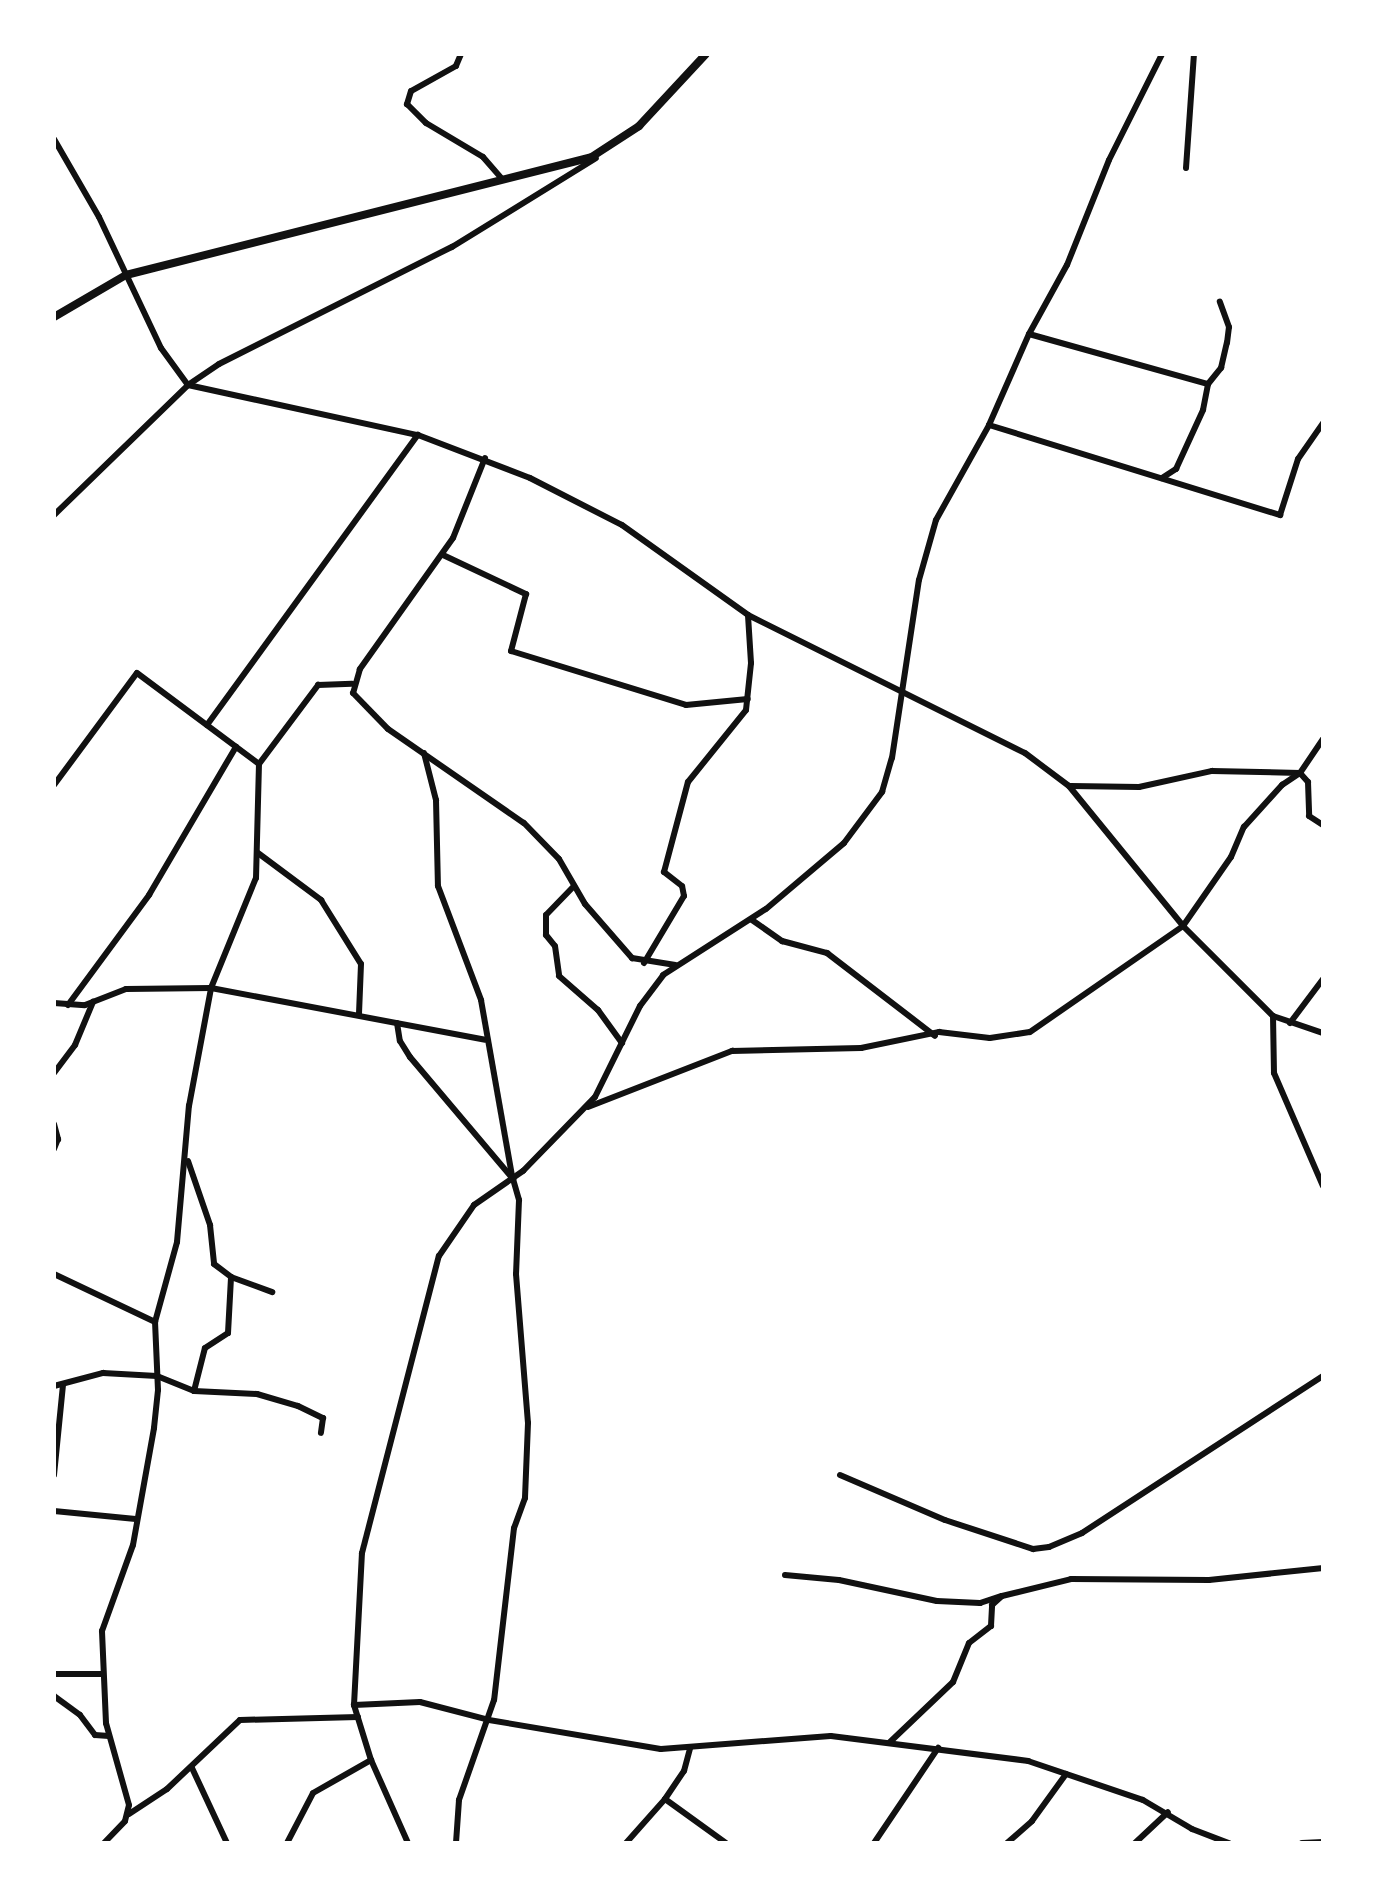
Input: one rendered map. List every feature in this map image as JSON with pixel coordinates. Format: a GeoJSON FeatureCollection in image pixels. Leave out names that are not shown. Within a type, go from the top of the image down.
{"type":"FeatureCollection","features":[{"type":"Feature","properties":{"kind":"street"},"geometry":{"type":"LineString","coordinates":[[461,54],[456,66],[411,91],[407,104],[426,123],[483,157],[503,180]]}},
{"type":"Feature","properties":{"kind":"street"},"geometry":{"type":"LineString","coordinates":[[54,515],[188,385],[257,342],[452,247],[609,149],[671,95],[706,54]]}},
{"type":"Feature","properties":{"kind":"street"},"geometry":{"type":"LineString","coordinates":[[408,1843],[371,1760],[354,1705],[365,1540],[409,1388],[436,1266],[458,1221],[513,1179],[603,1086],[640,1006],[675,965],[752,920],[844,843],[882,792],[895,738],[899,691],[919,580],[936,520],[989,425],[1029,334],[1067,265],[1109,160],[1162,54]]}},
{"type":"Feature","properties":{"kind":"street"},"geometry":{"type":"LineString","coordinates":[[1186,168],[1194,54]]}},
{"type":"Feature","properties":{"kind":"street"},"geometry":{"type":"LineString","coordinates":[[54,139],[161,348],[188,385],[418,435],[485,458],[622,525],[748,615],[1025,753],[1069,786],[1183,926],[1273,1016],[1323,1033]]}},
{"type":"Feature","properties":{"kind":"street"},"geometry":{"type":"LineString","coordinates":[[54,317],[126,275],[503,180],[609,149]]}},
{"type":"Feature","properties":{"kind":"street"},"geometry":{"type":"LineString","coordinates":[[1162,478],[1176,469],[1203,410],[1208,384],[1221,368],[1229,327],[1220,302]]}},
{"type":"Feature","properties":{"kind":"street"},"geometry":{"type":"LineString","coordinates":[[1029,334],[1208,384]]}},
{"type":"Feature","properties":{"kind":"street"},"geometry":{"type":"LineString","coordinates":[[989,425],[1280,515],[1298,459],[1323,423]]}},
{"type":"Feature","properties":{"kind":"street"},"geometry":{"type":"LineString","coordinates":[[207,725],[418,435]]}},
{"type":"Feature","properties":{"kind":"street"},"geometry":{"type":"LineString","coordinates":[[352,684],[443,555],[485,458]]}},
{"type":"Feature","properties":{"kind":"street"},"geometry":{"type":"LineString","coordinates":[[443,555],[526,594],[511,651],[686,705],[748,699]]}},
{"type":"Feature","properties":{"kind":"street"},"geometry":{"type":"LineString","coordinates":[[644,963],[684,896],[682,886],[664,872],[688,782],[739,721],[748,699],[748,615]]}},
{"type":"Feature","properties":{"kind":"street"},"geometry":{"type":"LineString","coordinates":[[54,785],[137,673],[259,764]]}},
{"type":"Feature","properties":{"kind":"street"},"geometry":{"type":"LineString","coordinates":[[352,684],[367,712],[524,823],[559,859],[574,886],[622,949],[644,963],[675,965]]}},
{"type":"Feature","properties":{"kind":"street"},"geometry":{"type":"LineString","coordinates":[[128,1814],[109,1736],[103,1674],[105,1613],[126,1569],[156,1412],[155,1322],[177,1242],[187,1159],[189,1106],[211,988],[247,903],[258,853],[259,764],[318,685],[352,684]]}},
{"type":"Feature","properties":{"kind":"street"},"geometry":{"type":"LineString","coordinates":[[584,1108],[716,1054],[861,1048],[935,1036],[1014,1037],[1030,1032],[1183,926],[1231,857],[1244,827],[1282,785],[1300,773],[1323,739]]}},
{"type":"Feature","properties":{"kind":"street"},"geometry":{"type":"LineString","coordinates":[[68,1005],[149,895],[236,747]]}},
{"type":"Feature","properties":{"kind":"street"},"geometry":{"type":"LineString","coordinates":[[424,753],[436,800],[438,886],[481,1000],[485,1040],[500,1091],[519,1210],[516,1274],[528,1423],[525,1498],[514,1528],[489,1720],[459,1800],[456,1843]]}},
{"type":"Feature","properties":{"kind":"street"},"geometry":{"type":"LineString","coordinates":[[1069,786],[1139,787],[1212,771],[1300,773],[1308,782],[1309,816],[1323,825]]}},
{"type":"Feature","properties":{"kind":"street"},"geometry":{"type":"LineString","coordinates":[[258,853],[321,900],[361,964],[359,1014]]}},
{"type":"Feature","properties":{"kind":"street"},"geometry":{"type":"LineString","coordinates":[[574,886],[546,915],[546,935],[555,946],[559,976],[598,1010],[622,1043]]}},
{"type":"Feature","properties":{"kind":"street"},"geometry":{"type":"LineString","coordinates":[[752,920],[772,936],[827,953],[935,1036]]}},
{"type":"Feature","properties":{"kind":"street"},"geometry":{"type":"LineString","coordinates":[[1290,1023],[1321,983]]}},
{"type":"Feature","properties":{"kind":"street"},"geometry":{"type":"LineString","coordinates":[[54,1003],[93,1002],[126,989],[211,988],[485,1040]]}},
{"type":"Feature","properties":{"kind":"street"},"geometry":{"type":"LineString","coordinates":[[54,1073],[75,1045],[93,1002]]}},
{"type":"Feature","properties":{"kind":"street"},"geometry":{"type":"LineString","coordinates":[[1273,1016],[1274,1073],[1323,1186]]}},
{"type":"Feature","properties":{"kind":"street"},"geometry":{"type":"LineString","coordinates":[[397,1023],[400,1041],[410,1057],[513,1179]]}},
{"type":"Feature","properties":{"kind":"street"},"geometry":{"type":"LineString","coordinates":[[54,1124],[58,1139],[54,1149]]}},
{"type":"Feature","properties":{"kind":"street"},"geometry":{"type":"LineString","coordinates":[[187,1159],[210,1225],[214,1264],[231,1277],[272,1292]]}},
{"type":"Feature","properties":{"kind":"street"},"geometry":{"type":"LineString","coordinates":[[54,1274],[155,1322]]}},
{"type":"Feature","properties":{"kind":"street"},"geometry":{"type":"LineString","coordinates":[[194,1391],[205,1348],[228,1333],[231,1277]]}},
{"type":"Feature","properties":{"kind":"street"},"geometry":{"type":"LineString","coordinates":[[54,1386],[103,1373],[157,1376],[194,1391],[257,1394],[298,1406],[323,1418],[321,1433]]}},
{"type":"Feature","properties":{"kind":"street"},"geometry":{"type":"LineString","coordinates":[[840,1475],[945,1520],[1033,1549],[1049,1547],[1082,1533],[1323,1376]]}},
{"type":"Feature","properties":{"kind":"street"},"geometry":{"type":"LineString","coordinates":[[54,1475],[63,1385]]}},
{"type":"Feature","properties":{"kind":"street"},"geometry":{"type":"LineString","coordinates":[[54,1511],[136,1519]]}},
{"type":"Feature","properties":{"kind":"street"},"geometry":{"type":"LineString","coordinates":[[785,1575],[839,1580],[937,1601],[980,1603],[1071,1579],[1209,1580],[1323,1568]]}},
{"type":"Feature","properties":{"kind":"street"},"geometry":{"type":"LineString","coordinates":[[890,1742],[953,1682],[969,1643],[991,1626],[992,1605],[1002,1596]]}},
{"type":"Feature","properties":{"kind":"street"},"geometry":{"type":"LineString","coordinates":[[54,1674],[103,1674]]}},
{"type":"Feature","properties":{"kind":"street"},"geometry":{"type":"LineString","coordinates":[[54,1696],[80,1715],[95,1735],[109,1736]]}},
{"type":"Feature","properties":{"kind":"street"},"geometry":{"type":"LineString","coordinates":[[354,1705],[399,1699],[489,1720],[661,1749],[831,1736],[1028,1761],[1168,1812],[1192,1829],[1229,1843]]}},
{"type":"Feature","properties":{"kind":"street"},"geometry":{"type":"LineString","coordinates":[[104,1843],[128,1814],[192,1768],[240,1720],[358,1717]]}},
{"type":"Feature","properties":{"kind":"street"},"geometry":{"type":"LineString","coordinates":[[874,1843],[938,1748]]}},
{"type":"Feature","properties":{"kind":"street"},"geometry":{"type":"LineString","coordinates":[[626,1843],[665,1799],[684,1771],[690,1749]]}},
{"type":"Feature","properties":{"kind":"street"},"geometry":{"type":"LineString","coordinates":[[287,1843],[313,1793],[371,1760]]}},
{"type":"Feature","properties":{"kind":"street"},"geometry":{"type":"LineString","coordinates":[[192,1768],[227,1843]]}},
{"type":"Feature","properties":{"kind":"street"},"geometry":{"type":"LineString","coordinates":[[1007,1843],[1032,1821],[1066,1774]]}},
{"type":"Feature","properties":{"kind":"street"},"geometry":{"type":"LineString","coordinates":[[665,1799],[726,1843]]}},
{"type":"Feature","properties":{"kind":"street"},"geometry":{"type":"LineString","coordinates":[[1135,1843],[1168,1812]]}},
{"type":"Feature","properties":{"kind":"street"},"geometry":{"type":"LineString","coordinates":[[1302,1843],[1323,1842]]}}]}
